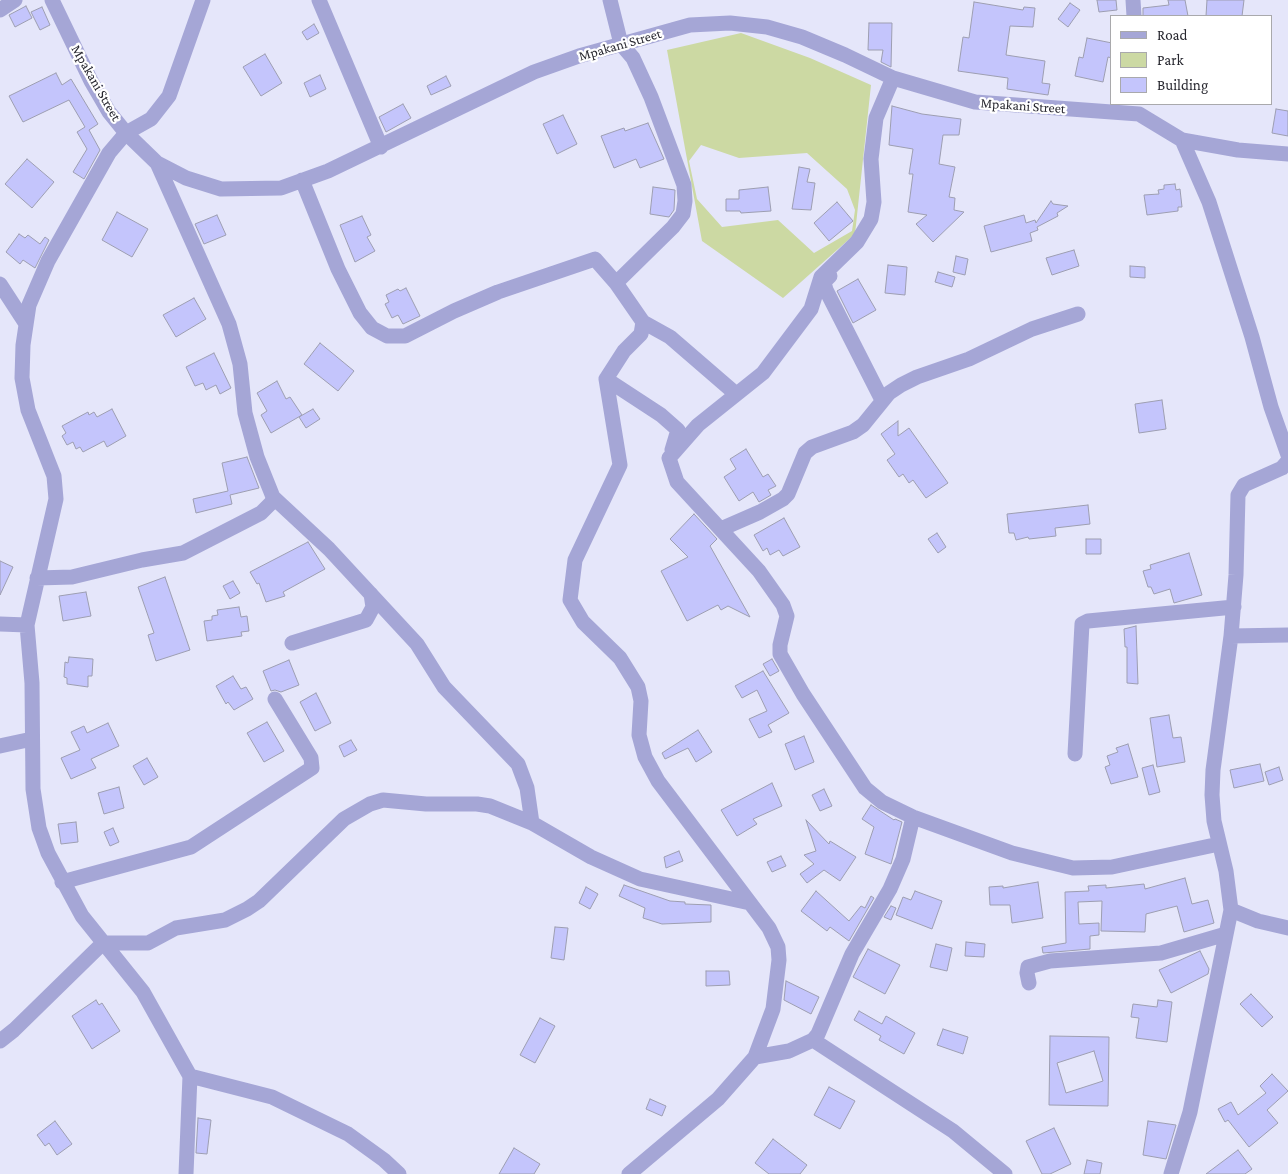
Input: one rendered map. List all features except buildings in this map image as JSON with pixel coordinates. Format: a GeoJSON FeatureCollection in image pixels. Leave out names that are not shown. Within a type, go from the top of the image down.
{"type":"FeatureCollection","features":[{"type":"Feature","properties":{"kind":"street"},"geometry":{"type":"LineString","coordinates":[[0,10],[15,0]]}},
{"type":"Feature","properties":{"kind":"street","name":"Mpakani Street"},"geometry":{"type":"LineString","coordinates":[[52,0],[91,81],[109,112],[126,133],[157,163],[186,178],[221,188],[281,188],[380,146],[534,72],[690,25],[730,23],[767,27],[811,41],[892,78],[975,102],[1140,109],[1182,140],[1238,150],[1288,154]]}},
{"type":"Feature","properties":{"kind":"street"},"geometry":{"type":"LineString","coordinates":[[186,1174],[190,1076],[144,992],[82,916],[48,853],[40,828],[33,788],[32,683],[27,625],[56,499],[54,476],[28,410],[23,386],[23,353],[29,306],[48,260],[109,153],[126,133],[150,120],[169,96],[203,0]]}},
{"type":"Feature","properties":{"kind":"street"},"geometry":{"type":"LineString","coordinates":[[319,0],[380,146]]}},
{"type":"Feature","properties":{"kind":"street"},"geometry":{"type":"LineString","coordinates":[[610,0],[622,44],[632,58],[650,97],[684,184],[686,201],[683,214],[673,227],[616,283]]}},
{"type":"Feature","properties":{"kind":"street"},"geometry":{"type":"LineString","coordinates":[[1133,0],[1134,15]]}},
{"type":"Feature","properties":{"kind":"street"},"geometry":{"type":"LineString","coordinates":[[669,458],[692,430],[763,373],[811,309],[821,277],[857,242],[871,219],[874,202],[870,158],[876,118],[892,78]]}},
{"type":"Feature","properties":{"kind":"street"},"geometry":{"type":"LineString","coordinates":[[1182,140],[1209,202],[1235,279],[1271,407],[1288,455]]}},
{"type":"Feature","properties":{"kind":"street"},"geometry":{"type":"LineString","coordinates":[[157,163],[229,324],[240,364],[245,413],[257,457],[274,497],[324,543],[417,644],[444,687],[518,764],[526,788],[532,823]]}},
{"type":"Feature","properties":{"kind":"street"},"geometry":{"type":"LineString","coordinates":[[302,180],[338,269],[360,313],[372,328],[388,336],[405,336],[454,311],[498,292],[595,258],[616,283],[642,322],[670,336],[736,394]]}},
{"type":"Feature","properties":{"kind":"street"},"geometry":{"type":"LineString","coordinates":[[878,215],[863,245],[824,282],[882,400]]}},
{"type":"Feature","properties":{"kind":"street"},"geometry":{"type":"LineString","coordinates":[[0,284],[26,324]]}},
{"type":"Feature","properties":{"kind":"street"},"geometry":{"type":"LineString","coordinates":[[721,528],[760,512],[784,499],[788,494],[805,453],[812,447],[853,432],[863,425],[882,400],[901,385],[917,377],[969,359],[1032,329],[1078,314]]}},
{"type":"Feature","properties":{"kind":"street"},"geometry":{"type":"LineString","coordinates":[[629,1174],[718,1099],[755,1057],[773,1009],[779,960],[778,948],[769,928],[704,846],[658,781],[645,757],[640,735],[638,687],[620,658],[583,622],[570,600],[575,560],[620,465],[606,379],[624,351],[641,334],[642,322]]}},
{"type":"Feature","properties":{"kind":"street"},"geometry":{"type":"LineString","coordinates":[[606,379],[661,415],[678,430],[669,458],[677,482],[721,528],[758,571],[783,605],[786,616],[780,654],[803,694],[865,788],[882,802],[913,817],[1012,853],[1073,868],[1112,867],[1219,844]]}},
{"type":"Feature","properties":{"kind":"street"},"geometry":{"type":"LineString","coordinates":[[1170,1174],[1190,1112],[1231,910],[1226,871],[1214,821],[1213,770],[1234,607],[1238,495],[1244,485],[1282,468],[1288,461]]}},
{"type":"Feature","properties":{"kind":"street"},"geometry":{"type":"LineString","coordinates":[[37,578],[72,577],[142,560],[183,553],[264,510],[274,497]]}},
{"type":"Feature","properties":{"kind":"street"},"geometry":{"type":"LineString","coordinates":[[292,643],[366,620],[373,607],[371,594]]}},
{"type":"Feature","properties":{"kind":"street"},"geometry":{"type":"LineString","coordinates":[[1075,754],[1082,624],[1088,620],[1234,607]]}},
{"type":"Feature","properties":{"kind":"street"},"geometry":{"type":"LineString","coordinates":[[0,624],[27,625]]}},
{"type":"Feature","properties":{"kind":"street"},"geometry":{"type":"LineString","coordinates":[[1231,636],[1288,636]]}},
{"type":"Feature","properties":{"kind":"street"},"geometry":{"type":"LineString","coordinates":[[62,882],[191,847],[312,768],[311,758],[275,699]]}},
{"type":"Feature","properties":{"kind":"street"},"geometry":{"type":"LineString","coordinates":[[0,746],[32,739]]}},
{"type":"Feature","properties":{"kind":"street"},"geometry":{"type":"LineString","coordinates":[[0,1040],[14,1030],[103,943],[124,945],[148,943],[176,928],[225,920],[247,910],[259,901],[344,820],[383,800],[447,805],[477,804],[509,812],[591,857],[640,879],[750,903]]}},
{"type":"Feature","properties":{"kind":"street"},"geometry":{"type":"LineString","coordinates":[[755,1057],[789,1051],[813,1040],[829,1011],[852,954],[890,889],[903,859],[913,817]]}},
{"type":"Feature","properties":{"kind":"street"},"geometry":{"type":"LineString","coordinates":[[1231,910],[1258,922],[1288,928]]}},
{"type":"Feature","properties":{"kind":"street"},"geometry":{"type":"LineString","coordinates":[[1029,984],[1028,967],[1050,961],[1161,953],[1226,934]]}},
{"type":"Feature","properties":{"kind":"street"},"geometry":{"type":"LineString","coordinates":[[813,1040],[953,1131],[1005,1174]]}},
{"type":"Feature","properties":{"kind":"street"},"geometry":{"type":"LineString","coordinates":[[190,1076],[272,1097],[348,1134],[384,1160],[399,1174]]}},
{"type":"Feature","properties":{"kind":"green space"},"geometry":{"type":"Polygon","coordinates":[[[741,33],[810,58],[871,85],[855,234],[783,298],[702,241],[667,50],[741,33]],[[701,145],[689,161],[697,199],[722,227],[778,220],[814,253],[852,231],[855,210],[847,189],[807,153],[739,158],[701,145]]]}}]}
